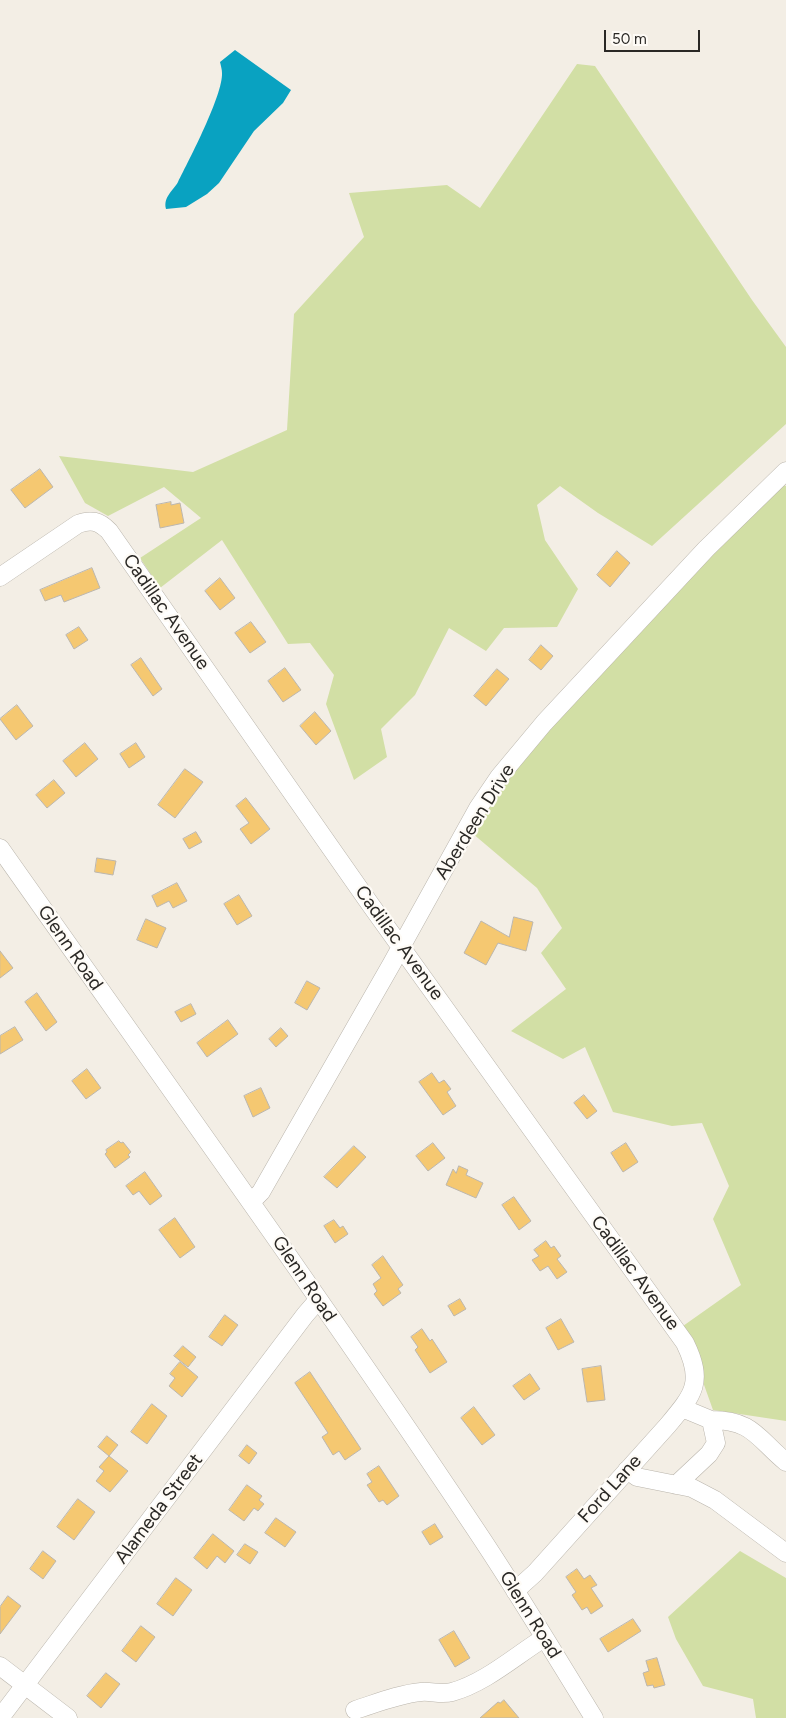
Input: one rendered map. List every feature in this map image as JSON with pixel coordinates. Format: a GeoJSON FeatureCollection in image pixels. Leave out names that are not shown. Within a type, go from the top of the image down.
{"type":"FeatureCollection","features":[{"type":"Feature","properties":{"kind":"street","name":"Aberdeen Drive"},"geometry":{"type":"LineString","coordinates":[[251,1202],[262,1192],[402,947],[478,808],[499,778],[544,723],[706,549],[786,471]]}},
{"type":"Feature","properties":{"kind":"street","name":"Cadillac Avenue"},"geometry":{"type":"LineString","coordinates":[[0,578],[78,524],[95,521],[113,536],[402,947],[685,1343],[696,1370],[695,1379]]}},
{"type":"Feature","properties":{"kind":"street","name":"Glenn Road"},"geometry":{"type":"LineString","coordinates":[[0,848],[251,1202],[397,1414],[515,1591],[594,1718]]}},
{"type":"Feature","properties":{"kind":"street","name":"Alameda Street"},"geometry":{"type":"LineString","coordinates":[[0,1718],[305,1314],[318,1300]]}},
{"type":"Feature","properties":{"kind":"street","name":"Ford Lane"},"geometry":{"type":"LineString","coordinates":[[515,1591],[535,1573],[682,1408],[692,1390],[695,1379]]}},
{"type":"Feature","properties":{"kind":"street"},"geometry":{"type":"LineString","coordinates":[[682,1408],[711,1420],[729,1420],[742,1424],[755,1433],[786,1462]]}},
{"type":"Feature","properties":{"kind":"street"},"geometry":{"type":"LineString","coordinates":[[676,1485],[709,1454],[716,1443],[711,1420]]}},
{"type":"Feature","properties":{"kind":"street"},"geometry":{"type":"LineString","coordinates":[[627,1470],[637,1476],[692,1488],[715,1500],[786,1553]]}},
{"type":"Feature","properties":{"kind":"street"},"geometry":{"type":"LineString","coordinates":[[355,1710],[390,1698],[418,1692],[424,1691],[439,1694],[452,1692],[500,1668],[544,1638]]}},
{"type":"Feature","properties":{"kind":"street"},"geometry":{"type":"LineString","coordinates":[[0,1666],[68,1718]]}},
{"type":"Feature","properties":{"kind":"green space"},"geometry":{"type":"Polygon","coordinates":[[[577,64],[595,66],[752,300],[786,347],[786,424],[652,546],[598,513],[560,486],[537,505],[545,540],[578,589],[557,627],[504,628],[486,651],[449,628],[415,695],[381,729],[387,757],[354,780],[326,704],[334,675],[310,643],[288,644],[222,540],[160,588],[140,558],[201,518],[164,487],[108,516],[85,503],[59,456],[193,472],[287,430],[294,314],[364,237],[349,193],[447,185],[480,208],[577,64]]]}},
{"type":"Feature","properties":{"kind":"green space"},"geometry":{"type":"Polygon","coordinates":[[[783,485],[786,486],[786,1421],[713,1410],[683,1326],[741,1285],[713,1219],[729,1186],[702,1123],[672,1126],[613,1112],[585,1047],[563,1059],[511,1031],[566,989],[541,953],[562,928],[537,888],[472,833],[525,754],[713,554],[783,485]]]}},
{"type":"Feature","properties":{"kind":"green space"},"geometry":{"type":"Polygon","coordinates":[[[740,1551],[786,1578],[786,1718],[756,1718],[753,1699],[703,1686],[676,1639],[668,1617],[740,1551]]]}},
{"type":"Feature","properties":{"kind":"water"},"geometry":{"type":"Polygon","coordinates":[[[235,50],[291,90],[283,103],[254,131],[219,183],[207,194],[186,207],[166,209],[167,198],[190,159],[217,96],[222,73],[220,62],[235,50]]]}},
{"type":"Feature","properties":{"kind":"building"},"geometry":{"type":"Polygon","coordinates":[[[40,469],[53,487],[25,508],[11,490],[40,469]]]}},
{"type":"Feature","properties":{"kind":"building"},"geometry":{"type":"Polygon","coordinates":[[[171,502],[171,505],[180,503],[184,523],[160,528],[156,505],[171,502]]]}},
{"type":"Feature","properties":{"kind":"building"},"geometry":{"type":"Polygon","coordinates":[[[617,551],[630,563],[610,587],[597,575],[617,551]]]}},
{"type":"Feature","properties":{"kind":"building"},"geometry":{"type":"Polygon","coordinates":[[[92,568],[100,588],[64,602],[61,595],[45,601],[40,590],[92,568]]]}},
{"type":"Feature","properties":{"kind":"building"},"geometry":{"type":"Polygon","coordinates":[[[220,578],[235,598],[220,610],[205,591],[220,578]]]}},
{"type":"Feature","properties":{"kind":"building"},"geometry":{"type":"Polygon","coordinates":[[[251,622],[266,642],[250,653],[235,633],[251,622]]]}},
{"type":"Feature","properties":{"kind":"building"},"geometry":{"type":"Polygon","coordinates":[[[79,627],[88,640],[74,649],[66,635],[79,627]]]}},
{"type":"Feature","properties":{"kind":"building"},"geometry":{"type":"Polygon","coordinates":[[[541,645],[553,656],[541,670],[529,660],[541,645]]]}},
{"type":"Feature","properties":{"kind":"building"},"geometry":{"type":"Polygon","coordinates":[[[141,658],[162,689],[153,696],[131,665],[141,658]]]}},
{"type":"Feature","properties":{"kind":"building"},"geometry":{"type":"Polygon","coordinates":[[[285,668],[301,690],[283,702],[268,681],[285,668]]]}},
{"type":"Feature","properties":{"kind":"building"},"geometry":{"type":"Polygon","coordinates":[[[497,669],[509,679],[486,706],[474,696],[497,669]]]}},
{"type":"Feature","properties":{"kind":"building"},"geometry":{"type":"Polygon","coordinates":[[[17,705],[33,726],[16,740],[0,719],[17,705]]]}},
{"type":"Feature","properties":{"kind":"building"},"geometry":{"type":"Polygon","coordinates":[[[315,712],[331,731],[316,745],[300,726],[315,712]]]}},
{"type":"Feature","properties":{"kind":"building"},"geometry":{"type":"Polygon","coordinates":[[[85,743],[98,759],[76,777],[63,761],[85,743]]]}},
{"type":"Feature","properties":{"kind":"building"},"geometry":{"type":"Polygon","coordinates":[[[136,743],[145,757],[129,768],[120,754],[136,743]]]}},
{"type":"Feature","properties":{"kind":"building"},"geometry":{"type":"Polygon","coordinates":[[[185,769],[203,782],[175,818],[158,805],[185,769]]]}},
{"type":"Feature","properties":{"kind":"building"},"geometry":{"type":"Polygon","coordinates":[[[54,780],[65,793],[47,808],[36,795],[54,780]]]}},
{"type":"Feature","properties":{"kind":"building"},"geometry":{"type":"Polygon","coordinates":[[[246,798],[270,829],[251,844],[240,829],[249,823],[236,806],[246,798]]]}},
{"type":"Feature","properties":{"kind":"building"},"geometry":{"type":"Polygon","coordinates":[[[196,832],[202,842],[189,849],[183,839],[196,832]]]}},
{"type":"Feature","properties":{"kind":"building"},"geometry":{"type":"Polygon","coordinates":[[[97,858],[116,861],[113,875],[95,872],[97,858]]]}},
{"type":"Feature","properties":{"kind":"building"},"geometry":{"type":"Polygon","coordinates":[[[177,883],[187,901],[173,908],[169,901],[157,907],[152,896],[177,883]]]}},
{"type":"Feature","properties":{"kind":"building"},"geometry":{"type":"Polygon","coordinates":[[[239,895],[252,916],[237,925],[224,904],[239,895]]]}},
{"type":"Feature","properties":{"kind":"building"},"geometry":{"type":"Polygon","coordinates":[[[514,917],[533,922],[526,951],[498,943],[486,965],[464,953],[481,921],[509,937],[514,917]]]}},
{"type":"Feature","properties":{"kind":"building"},"geometry":{"type":"Polygon","coordinates":[[[146,919],[166,928],[157,948],[137,940],[146,919]]]}},
{"type":"Feature","properties":{"kind":"building"},"geometry":{"type":"Polygon","coordinates":[[[0,951],[13,968],[0,978],[0,951]]]}},
{"type":"Feature","properties":{"kind":"building"},"geometry":{"type":"Polygon","coordinates":[[[307,981],[320,988],[307,1010],[295,1003],[307,981]]]}},
{"type":"Feature","properties":{"kind":"building"},"geometry":{"type":"Polygon","coordinates":[[[37,993],[57,1022],[46,1031],[25,1002],[37,993]]]}},
{"type":"Feature","properties":{"kind":"building"},"geometry":{"type":"Polygon","coordinates":[[[191,1004],[196,1014],[181,1022],[175,1012],[191,1004]]]}},
{"type":"Feature","properties":{"kind":"building"},"geometry":{"type":"Polygon","coordinates":[[[228,1020],[238,1034],[207,1057],[197,1043],[228,1020]]]}},
{"type":"Feature","properties":{"kind":"building"},"geometry":{"type":"Polygon","coordinates":[[[15,1027],[23,1040],[0,1054],[0,1036],[15,1027]]]}},
{"type":"Feature","properties":{"kind":"building"},"geometry":{"type":"Polygon","coordinates":[[[281,1028],[288,1036],[276,1047],[269,1039],[281,1028]]]}},
{"type":"Feature","properties":{"kind":"building"},"geometry":{"type":"Polygon","coordinates":[[[87,1069],[101,1088],[86,1099],[72,1081],[87,1069]]]}},
{"type":"Feature","properties":{"kind":"building"},"geometry":{"type":"Polygon","coordinates":[[[432,1073],[439,1083],[444,1080],[451,1089],[447,1092],[456,1106],[443,1115],[419,1082],[432,1073]]]}},
{"type":"Feature","properties":{"kind":"building"},"geometry":{"type":"Polygon","coordinates":[[[261,1088],[270,1108],[253,1117],[244,1096],[261,1088]]]}},
{"type":"Feature","properties":{"kind":"building"},"geometry":{"type":"Polygon","coordinates":[[[584,1095],[597,1111],[587,1119],[574,1103],[584,1095]]]}},
{"type":"Feature","properties":{"kind":"building"},"geometry":{"type":"Polygon","coordinates":[[[119,1141],[123,1142],[131,1152],[128,1155],[130,1157],[115,1168],[105,1154],[106,1150],[119,1141]]]}},
{"type":"Feature","properties":{"kind":"building"},"geometry":{"type":"Polygon","coordinates":[[[433,1143],[445,1158],[428,1171],[416,1156],[433,1143]]]}},
{"type":"Feature","properties":{"kind":"building"},"geometry":{"type":"Polygon","coordinates":[[[626,1143],[638,1162],[623,1172],[611,1153],[626,1143]]]}},
{"type":"Feature","properties":{"kind":"building"},"geometry":{"type":"Polygon","coordinates":[[[354,1146],[366,1157],[337,1188],[324,1177],[354,1146]]]}},
{"type":"Feature","properties":{"kind":"building"},"geometry":{"type":"Polygon","coordinates":[[[459,1166],[468,1170],[466,1175],[483,1183],[476,1198],[446,1185],[453,1169],[456,1173],[459,1166]]]}},
{"type":"Feature","properties":{"kind":"building"},"geometry":{"type":"Polygon","coordinates":[[[145,1172],[162,1196],[150,1205],[139,1191],[133,1195],[126,1186],[145,1172]]]}},
{"type":"Feature","properties":{"kind":"building"},"geometry":{"type":"Polygon","coordinates":[[[514,1197],[531,1221],[519,1230],[502,1205],[514,1197]]]}},
{"type":"Feature","properties":{"kind":"building"},"geometry":{"type":"Polygon","coordinates":[[[175,1218],[195,1247],[180,1258],[159,1230],[175,1218]]]}},
{"type":"Feature","properties":{"kind":"building"},"geometry":{"type":"Polygon","coordinates":[[[334,1220],[340,1228],[343,1226],[348,1234],[335,1243],[324,1226],[334,1220]]]}},
{"type":"Feature","properties":{"kind":"building"},"geometry":{"type":"Polygon","coordinates":[[[546,1241],[551,1248],[554,1246],[561,1256],[557,1259],[567,1272],[557,1279],[548,1266],[540,1271],[532,1260],[539,1256],[534,1250],[546,1241]]]}},
{"type":"Feature","properties":{"kind":"building"},"geometry":{"type":"Polygon","coordinates":[[[383,1256],[403,1285],[398,1289],[401,1293],[383,1306],[374,1294],[377,1291],[373,1284],[381,1278],[372,1265],[383,1256]]]}},
{"type":"Feature","properties":{"kind":"building"},"geometry":{"type":"Polygon","coordinates":[[[460,1299],[466,1309],[454,1316],[448,1306],[460,1299]]]}},
{"type":"Feature","properties":{"kind":"building"},"geometry":{"type":"Polygon","coordinates":[[[225,1315],[238,1325],[222,1346],[209,1337],[225,1315]]]}},
{"type":"Feature","properties":{"kind":"building"},"geometry":{"type":"Polygon","coordinates":[[[561,1319],[574,1342],[558,1350],[546,1328],[561,1319]]]}},
{"type":"Feature","properties":{"kind":"building"},"geometry":{"type":"Polygon","coordinates":[[[422,1329],[430,1341],[432,1339],[447,1362],[430,1373],[415,1350],[418,1347],[411,1337],[422,1329]]]}},
{"type":"Feature","properties":{"kind":"building"},"geometry":{"type":"Polygon","coordinates":[[[183,1346],[196,1357],[188,1367],[174,1356],[183,1346]]]}},
{"type":"Feature","properties":{"kind":"building"},"geometry":{"type":"Polygon","coordinates":[[[180,1362],[198,1377],[182,1397],[169,1386],[175,1378],[170,1374],[180,1362]]]}},
{"type":"Feature","properties":{"kind":"building"},"geometry":{"type":"Polygon","coordinates":[[[601,1366],[605,1400],[587,1402],[582,1369],[601,1366]]]}},
{"type":"Feature","properties":{"kind":"building"},"geometry":{"type":"Polygon","coordinates":[[[310,1372],[361,1449],[345,1460],[339,1451],[333,1455],[322,1437],[328,1433],[295,1383],[310,1372]]]}},
{"type":"Feature","properties":{"kind":"building"},"geometry":{"type":"Polygon","coordinates":[[[530,1374],[540,1389],[524,1400],[513,1386],[530,1374]]]}},
{"type":"Feature","properties":{"kind":"building"},"geometry":{"type":"Polygon","coordinates":[[[152,1404],[167,1416],[147,1444],[131,1432],[152,1404]]]}},
{"type":"Feature","properties":{"kind":"building"},"geometry":{"type":"Polygon","coordinates":[[[474,1407],[495,1435],[482,1445],[461,1418],[474,1407]]]}},
{"type":"Feature","properties":{"kind":"building"},"geometry":{"type":"Polygon","coordinates":[[[107,1436],[118,1445],[109,1456],[98,1447],[107,1436]]]}},
{"type":"Feature","properties":{"kind":"building"},"geometry":{"type":"Polygon","coordinates":[[[247,1445],[257,1453],[249,1464],[239,1456],[247,1445]]]}},
{"type":"Feature","properties":{"kind":"building"},"geometry":{"type":"Polygon","coordinates":[[[109,1456],[128,1471],[110,1492],[96,1481],[104,1471],[99,1467],[109,1456]]]}},
{"type":"Feature","properties":{"kind":"building"},"geometry":{"type":"Polygon","coordinates":[[[379,1466],[399,1496],[387,1505],[383,1500],[379,1502],[367,1485],[372,1482],[367,1474],[379,1466]]]}},
{"type":"Feature","properties":{"kind":"building"},"geometry":{"type":"Polygon","coordinates":[[[247,1485],[262,1496],[259,1500],[264,1504],[258,1511],[254,1508],[244,1521],[229,1510],[247,1485]]]}},
{"type":"Feature","properties":{"kind":"building"},"geometry":{"type":"Polygon","coordinates":[[[78,1499],[95,1512],[74,1540],[57,1527],[78,1499]]]}},
{"type":"Feature","properties":{"kind":"building"},"geometry":{"type":"Polygon","coordinates":[[[276,1518],[296,1532],[285,1547],[265,1533],[276,1518]]]}},
{"type":"Feature","properties":{"kind":"building"},"geometry":{"type":"Polygon","coordinates":[[[435,1524],[443,1537],[430,1545],[422,1532],[435,1524]]]}},
{"type":"Feature","properties":{"kind":"building"},"geometry":{"type":"Polygon","coordinates":[[[213,1534],[234,1551],[225,1563],[217,1556],[207,1569],[194,1558],[213,1534]]]}},
{"type":"Feature","properties":{"kind":"building"},"geometry":{"type":"Polygon","coordinates":[[[245,1544],[258,1552],[250,1564],[237,1555],[245,1544]]]}},
{"type":"Feature","properties":{"kind":"building"},"geometry":{"type":"Polygon","coordinates":[[[43,1551],[56,1561],[43,1579],[30,1569],[43,1551]]]}},
{"type":"Feature","properties":{"kind":"building"},"geometry":{"type":"Polygon","coordinates":[[[577,1569],[584,1579],[590,1575],[597,1585],[591,1588],[603,1606],[591,1614],[587,1607],[582,1610],[572,1595],[576,1592],[566,1577],[577,1569]]]}},
{"type":"Feature","properties":{"kind":"building"},"geometry":{"type":"Polygon","coordinates":[[[176,1578],[192,1590],[173,1616],[157,1604],[176,1578]]]}},
{"type":"Feature","properties":{"kind":"building"},"geometry":{"type":"Polygon","coordinates":[[[8,1596],[21,1606],[0,1634],[0,1607],[8,1596]]]}},
{"type":"Feature","properties":{"kind":"building"},"geometry":{"type":"Polygon","coordinates":[[[633,1619],[641,1631],[608,1652],[600,1639],[633,1619]]]}},
{"type":"Feature","properties":{"kind":"building"},"geometry":{"type":"Polygon","coordinates":[[[141,1626],[155,1637],[136,1662],[122,1651],[141,1626]]]}},
{"type":"Feature","properties":{"kind":"building"},"geometry":{"type":"Polygon","coordinates":[[[454,1631],[470,1658],[455,1667],[439,1640],[454,1631]]]}},
{"type":"Feature","properties":{"kind":"building"},"geometry":{"type":"Polygon","coordinates":[[[657,1658],[665,1685],[654,1688],[653,1685],[647,1686],[643,1673],[649,1671],[646,1661],[657,1658]]]}},
{"type":"Feature","properties":{"kind":"building"},"geometry":{"type":"Polygon","coordinates":[[[106,1673],[120,1684],[101,1708],[87,1696],[106,1673]]]}},
{"type":"Feature","properties":{"kind":"building"},"geometry":{"type":"Polygon","coordinates":[[[504,1700],[519,1718],[480,1718],[498,1702],[500,1703],[504,1700]]]}}]}
